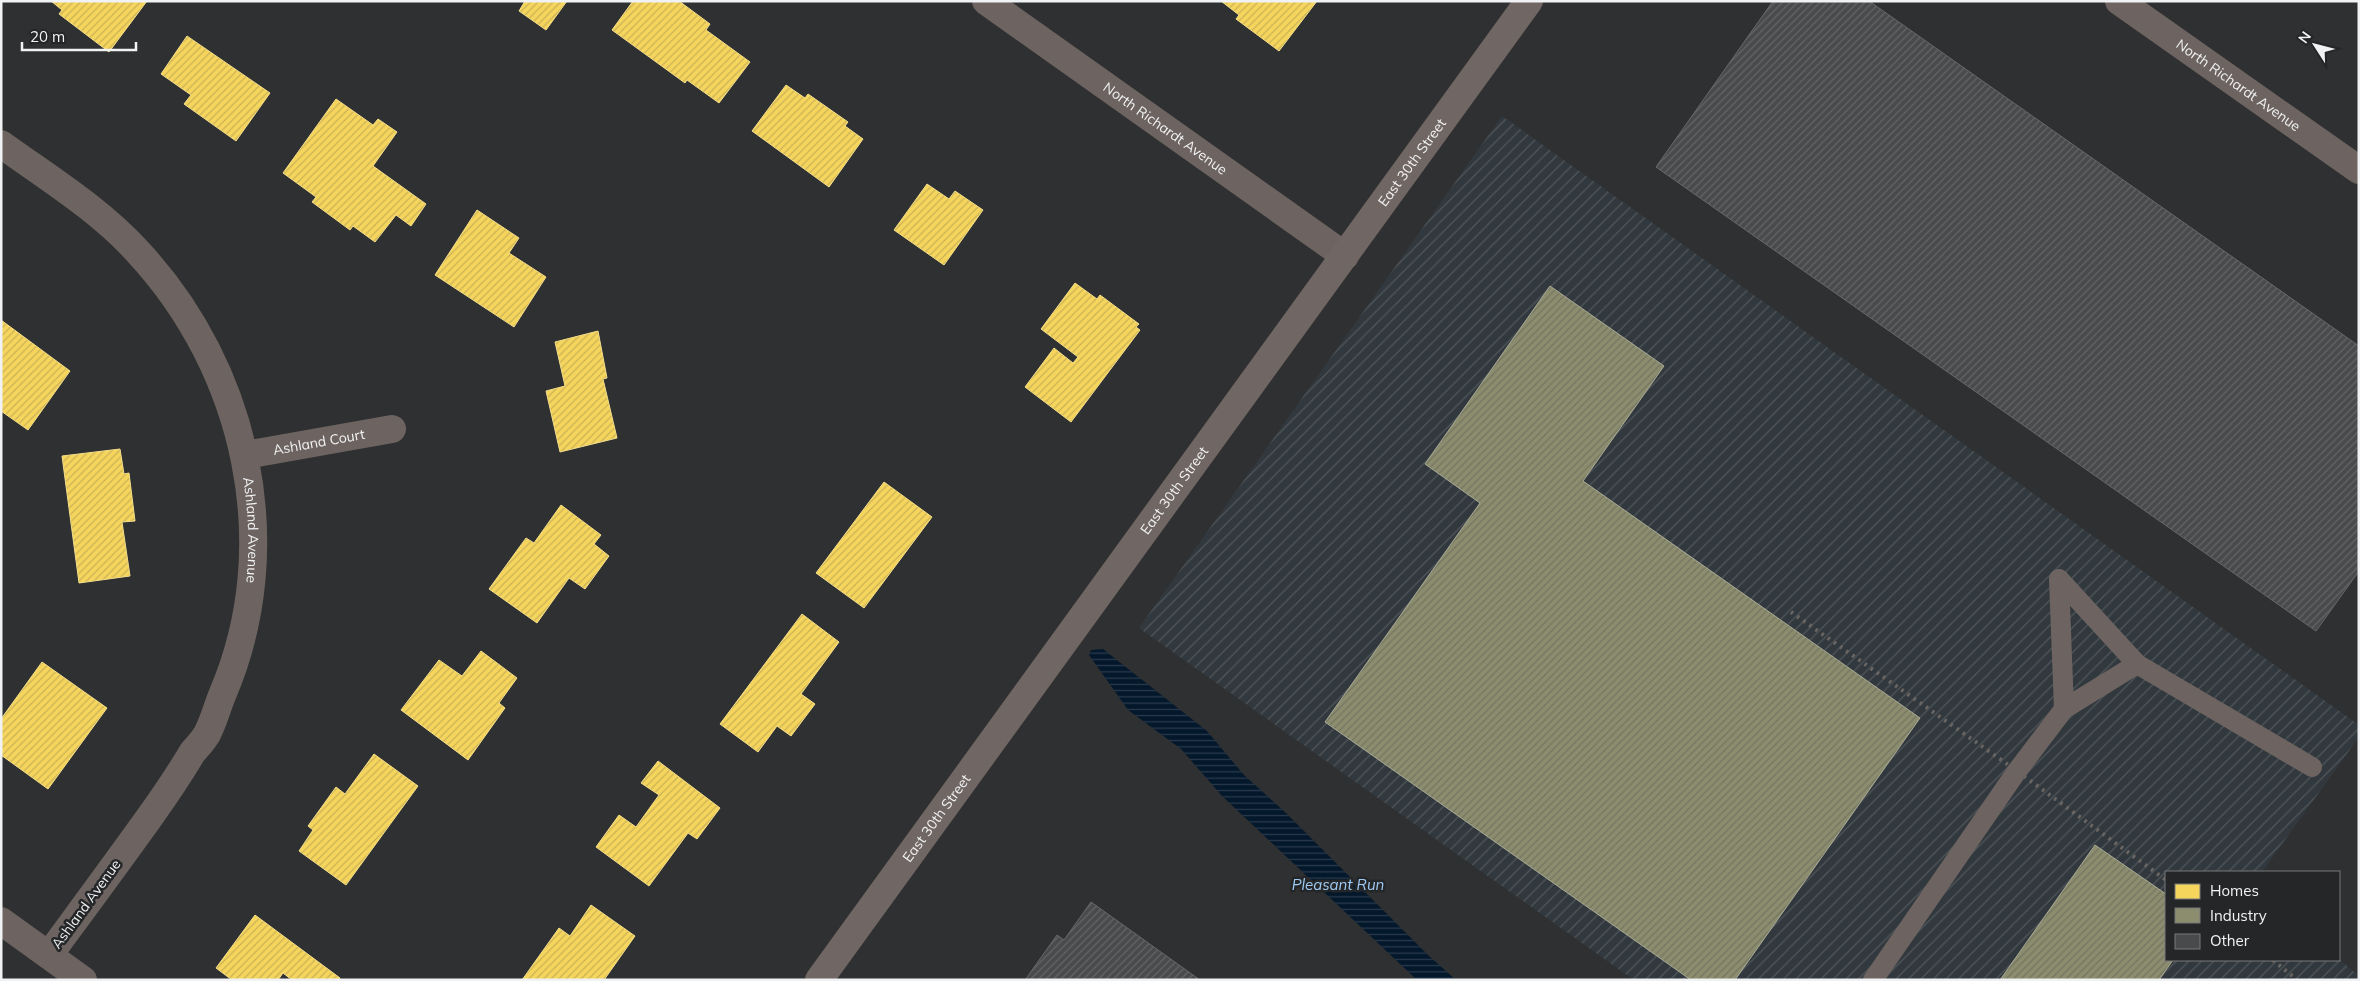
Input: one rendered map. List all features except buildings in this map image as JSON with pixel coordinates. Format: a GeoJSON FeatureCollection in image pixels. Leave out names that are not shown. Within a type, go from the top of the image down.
{"type":"FeatureCollection","features":[{"type":"Feature","properties":{"kind":"main road","name":"East 30th Street"},"geometry":{"type":"LineString","coordinates":[[819,980],[1529,1]]}},
{"type":"Feature","properties":{"kind":"street","name":"North Richardt Avenue"},"geometry":{"type":"LineString","coordinates":[[986,1],[1345,256]]}},
{"type":"Feature","properties":{"kind":"street","name":"North Richardt Avenue"},"geometry":{"type":"LineString","coordinates":[[2119,1],[2359,170]]}},
{"type":"Feature","properties":{"kind":"street","name":"Ashland Avenue"},"geometry":{"type":"LineString","coordinates":[[1,144],[103,219],[136,250],[174,294],[216,366],[233,409],[245,455],[253,515],[254,547],[252,577],[242,639],[230,678],[206,736],[49,955]]}},
{"type":"Feature","properties":{"kind":"street","name":"Ashland Court"},"geometry":{"type":"LineString","coordinates":[[245,455],[392,428]]}},
{"type":"Feature","properties":{"kind":"street"},"geometry":{"type":"LineString","coordinates":[[1,921],[83,980]]}},
{"type":"Feature","properties":{"kind":"lane"},"geometry":{"type":"LineString","coordinates":[[2064,709],[2059,579],[2137,664],[2312,767]]}},
{"type":"Feature","properties":{"kind":"lane"},"geometry":{"type":"LineString","coordinates":[[1874,980],[2017,771],[2064,709],[2137,664]]}},
{"type":"Feature","properties":{"kind":"shaded area"},"geometry":{"type":"Polygon","coordinates":[[[1502,116],[2359,725],[2359,737],[2263,871],[2165,871],[2165,961],[2340,960],[2359,976],[2359,980],[1634,980],[1139,628],[1502,116]]]}},
{"type":"Feature","properties":{"kind":"water","name":"Pleasant Run"},"geometry":{"type":"Polygon","coordinates":[[[1103,649],[1207,731],[1244,775],[1286,813],[1428,955],[1456,980],[1417,980],[1222,796],[1181,749],[1128,710],[1089,655],[1091,650],[1103,649]]]}},
{"type":"Feature","properties":{"kind":"railway"},"geometry":{"type":"LineString","coordinates":[[1791,612],[2017,771],[2165,879]]}},
{"type":"Feature","properties":{"kind":"railway"},"geometry":{"type":"LineString","coordinates":[[2274,961],[2297,980]]}}]}
